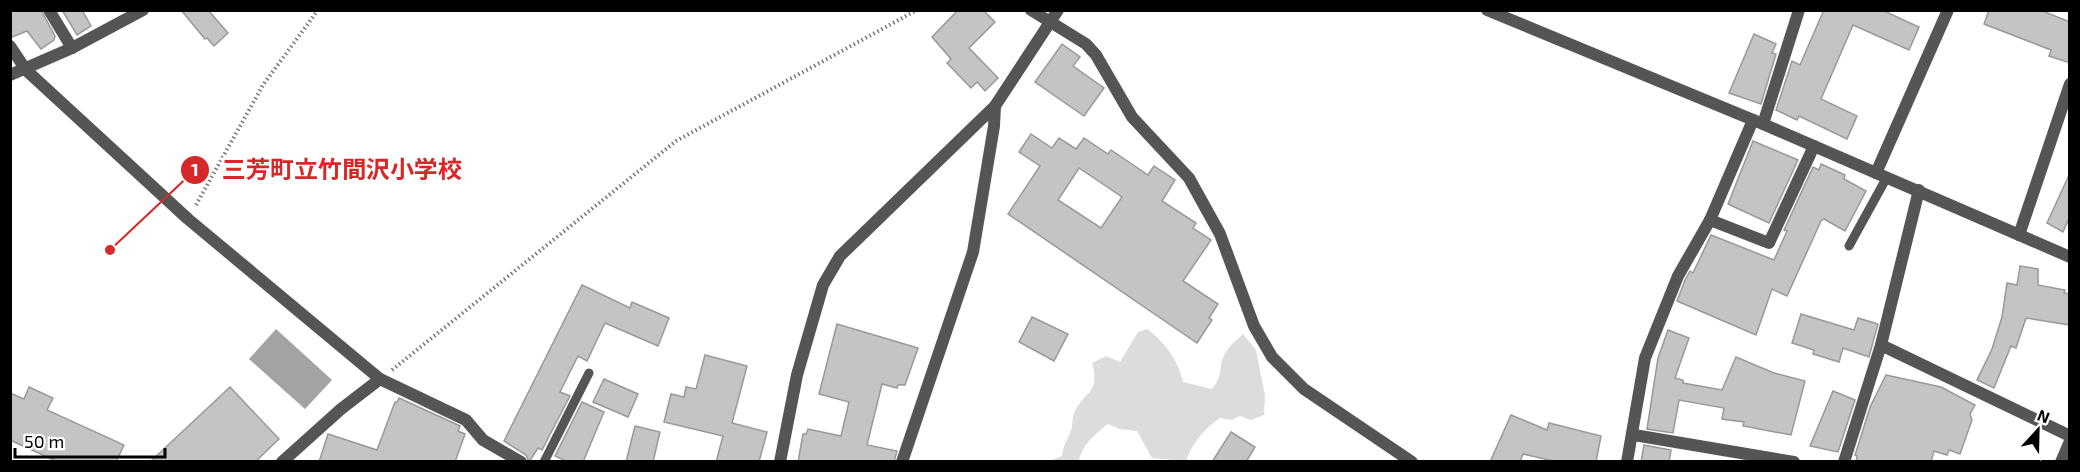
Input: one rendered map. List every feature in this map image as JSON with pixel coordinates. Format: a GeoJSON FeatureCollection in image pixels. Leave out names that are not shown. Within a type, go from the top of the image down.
{"type":"FeatureCollection","features":[{"type":"Feature","properties":{"kind":"street"},"geometry":{"type":"LineString","coordinates":[[49,10],[72,48]]}},
{"type":"Feature","properties":{"kind":"street"},"geometry":{"type":"LineString","coordinates":[[10,75],[26,70],[72,48],[121,15],[143,10]]}},
{"type":"Feature","properties":{"kind":"street"},"geometry":{"type":"LineString","coordinates":[[1031,10],[1086,44],[1132,117],[1189,178],[1220,234],[1254,326],[1272,357],[1304,389],[1412,462]]}},
{"type":"Feature","properties":{"kind":"street"},"geometry":{"type":"LineString","coordinates":[[780,462],[797,375],[822,285],[840,256],[994,106],[1058,10]]}},
{"type":"Feature","properties":{"kind":"street"},"geometry":{"type":"LineString","coordinates":[[1488,10],[1919,190],[2070,257]]}},
{"type":"Feature","properties":{"kind":"street"},"geometry":{"type":"LineString","coordinates":[[1627,462],[1634,435],[1645,358],[1678,276],[1710,220],[1758,122],[1799,10]]}},
{"type":"Feature","properties":{"kind":"street"},"geometry":{"type":"LineString","coordinates":[[1882,175],[1948,10]]}},
{"type":"Feature","properties":{"kind":"street"},"geometry":{"type":"LineString","coordinates":[[10,46],[26,70],[188,219],[380,379],[466,420],[483,440],[521,462]]}},
{"type":"Feature","properties":{"kind":"street"},"geometry":{"type":"LineString","coordinates":[[2019,235],[2070,84]]}},
{"type":"Feature","properties":{"kind":"street"},"geometry":{"type":"LineString","coordinates":[[902,462],[973,252],[994,126],[994,106]]}},
{"type":"Feature","properties":{"kind":"street"},"geometry":{"type":"LineString","coordinates":[[1710,220],[1769,243],[1814,146]]}},
{"type":"Feature","properties":{"kind":"street"},"geometry":{"type":"LineString","coordinates":[[1844,462],[1881,345],[1919,190]]}},
{"type":"Feature","properties":{"kind":"street"},"geometry":{"type":"LineString","coordinates":[[1881,345],[2070,436]]}},
{"type":"Feature","properties":{"kind":"street"},"geometry":{"type":"LineString","coordinates":[[282,462],[340,409],[380,379]]}},
{"type":"Feature","properties":{"kind":"street"},"geometry":{"type":"LineString","coordinates":[[1634,435],[1794,462]]}},
{"type":"Feature","properties":{"kind":"street"},"geometry":{"type":"LineString","coordinates":[[2061,462],[2070,441]]}},
{"type":"Feature","properties":{"kind":"lane"},"geometry":{"type":"LineString","coordinates":[[1849,246],[1882,175]]}},
{"type":"Feature","properties":{"kind":"lane"},"geometry":{"type":"LineString","coordinates":[[544,462],[589,373]]}},
{"type":"Feature","properties":{"kind":"path"},"geometry":{"type":"LineString","coordinates":[[188,219],[263,85],[318,10]]}},
{"type":"Feature","properties":{"kind":"path"},"geometry":{"type":"LineString","coordinates":[[380,379],[676,141],[917,10]]}},
{"type":"Feature","properties":{"kind":"shaded area"},"geometry":{"type":"Polygon","coordinates":[[[276,329],[332,380],[305,409],[249,359],[276,329]]]}},
{"type":"Feature","properties":{"kind":"shaded area"},"geometry":{"type":"Polygon","coordinates":[[[1147,329],[1170,352],[1183,382],[1212,389],[1226,352],[1243,334],[1256,350],[1265,396],[1264,415],[1251,420],[1240,416],[1232,420],[1220,418],[1199,437],[1186,461],[1152,458],[1137,431],[1120,429],[1108,424],[1086,445],[1079,461],[1049,461],[1062,456],[1072,428],[1073,416],[1094,381],[1092,363],[1106,356],[1120,362],[1138,332],[1147,329]]]}},
{"type":"Feature","properties":{"kind":"building"},"geometry":{"type":"Polygon","coordinates":[[[10,10],[41,10],[55,36],[54,40],[41,49],[27,31],[10,38],[10,10]]]}},
{"type":"Feature","properties":{"kind":"building"},"geometry":{"type":"Polygon","coordinates":[[[62,10],[82,10],[91,26],[77,35],[62,10]]]}},
{"type":"Feature","properties":{"kind":"building"},"geometry":{"type":"Polygon","coordinates":[[[181,10],[208,10],[228,33],[214,46],[207,38],[205,39],[181,10]]]}},
{"type":"Feature","properties":{"kind":"building"},"geometry":{"type":"Polygon","coordinates":[[[958,10],[983,10],[995,22],[969,48],[998,78],[985,91],[977,82],[971,88],[947,63],[951,59],[932,37],[958,10]]]}},
{"type":"Feature","properties":{"kind":"building"},"geometry":{"type":"Polygon","coordinates":[[[1820,10],[1882,10],[1919,27],[1909,50],[1853,25],[1821,99],[1857,116],[1847,139],[1799,116],[1797,120],[1776,110],[1792,61],[1800,65],[1823,12],[1820,10]]]}},
{"type":"Feature","properties":{"kind":"building"},"geometry":{"type":"Polygon","coordinates":[[[1989,10],[2040,10],[2070,22],[2070,63],[2049,56],[2051,50],[1984,24],[1989,10]]]}},
{"type":"Feature","properties":{"kind":"building"},"geometry":{"type":"Polygon","coordinates":[[[1754,34],[1776,44],[1772,53],[1776,54],[1761,104],[1729,93],[1754,34]]]}},
{"type":"Feature","properties":{"kind":"building"},"geometry":{"type":"Polygon","coordinates":[[[1062,44],[1080,57],[1073,66],[1104,88],[1084,116],[1035,82],[1062,44]]]}},
{"type":"Feature","properties":{"kind":"building"},"geometry":{"type":"Polygon","coordinates":[[[1031,134],[1052,148],[1059,138],[1076,149],[1084,138],[1108,154],[1111,150],[1148,175],[1154,166],[1175,180],[1162,201],[1196,223],[1193,228],[1211,240],[1183,281],[1218,304],[1209,318],[1212,320],[1197,343],[1008,214],[1040,166],[1019,152],[1031,134]],[[1079,168],[1058,200],[1101,228],[1122,197],[1079,168]]]}},
{"type":"Feature","properties":{"kind":"building"},"geometry":{"type":"Polygon","coordinates":[[[1753,141],[1798,160],[1769,223],[1728,204],[1753,141]]]}},
{"type":"Feature","properties":{"kind":"building"},"geometry":{"type":"Polygon","coordinates":[[[1821,164],[1845,175],[1844,179],[1866,191],[1845,231],[1824,219],[1821,221],[1787,296],[1772,289],[1756,335],[1677,301],[1685,280],[1690,271],[1693,273],[1711,235],[1774,260],[1787,231],[1784,230],[1813,167],[1819,170],[1821,164]]]}},
{"type":"Feature","properties":{"kind":"building"},"geometry":{"type":"Polygon","coordinates":[[[2070,173],[2070,216],[2063,232],[2047,223],[2070,173]]]}},
{"type":"Feature","properties":{"kind":"building"},"geometry":{"type":"Polygon","coordinates":[[[2020,266],[2038,269],[2038,285],[2065,290],[2064,293],[2070,294],[2070,325],[2026,318],[2016,348],[2011,346],[1994,388],[1977,380],[1992,349],[2002,317],[2007,283],[2017,285],[2020,266]]]}},
{"type":"Feature","properties":{"kind":"building"},"geometry":{"type":"Polygon","coordinates":[[[582,285],[630,308],[632,302],[669,318],[658,346],[605,323],[587,361],[578,356],[560,392],[570,396],[542,450],[538,448],[529,462],[526,455],[504,441],[582,285]]]}},
{"type":"Feature","properties":{"kind":"building"},"geometry":{"type":"Polygon","coordinates":[[[1801,314],[1854,330],[1858,318],[1878,324],[1869,357],[1843,348],[1839,362],[1813,354],[1814,350],[1792,343],[1801,314]]]}},
{"type":"Feature","properties":{"kind":"building"},"geometry":{"type":"Polygon","coordinates":[[[1032,317],[1068,334],[1054,361],[1019,342],[1032,317]]]}},
{"type":"Feature","properties":{"kind":"building"},"geometry":{"type":"Polygon","coordinates":[[[837,324],[918,348],[905,385],[898,385],[897,388],[882,384],[867,445],[897,451],[894,462],[798,462],[803,434],[806,434],[808,429],[841,436],[849,402],[819,394],[837,324]]]}},
{"type":"Feature","properties":{"kind":"building"},"geometry":{"type":"Polygon","coordinates":[[[1668,330],[1689,338],[1675,378],[1683,380],[1683,383],[1722,390],[1736,357],[1774,373],[1805,381],[1791,435],[1743,426],[1744,422],[1722,419],[1724,408],[1679,400],[1673,433],[1647,429],[1658,358],[1668,330]]]}},
{"type":"Feature","properties":{"kind":"building"},"geometry":{"type":"Polygon","coordinates":[[[705,355],[747,366],[732,423],[767,432],[759,462],[716,462],[723,436],[664,422],[671,394],[684,397],[686,387],[696,389],[705,355]]]}},
{"type":"Feature","properties":{"kind":"building"},"geometry":{"type":"Polygon","coordinates":[[[1886,375],[1941,387],[1975,405],[1970,414],[1972,420],[1960,454],[1949,450],[1947,455],[1934,451],[1931,462],[1856,462],[1857,456],[1855,455],[1870,407],[1886,375]]]}},
{"type":"Feature","properties":{"kind":"building"},"geometry":{"type":"Polygon","coordinates":[[[604,379],[638,394],[628,417],[593,402],[604,379]]]}},
{"type":"Feature","properties":{"kind":"building"},"geometry":{"type":"Polygon","coordinates":[[[29,387],[53,398],[47,410],[124,445],[116,462],[58,462],[10,440],[10,393],[24,399],[29,387]]]}},
{"type":"Feature","properties":{"kind":"building"},"geometry":{"type":"Polygon","coordinates":[[[230,387],[279,439],[255,462],[150,462],[230,387]]]}},
{"type":"Feature","properties":{"kind":"building"},"geometry":{"type":"Polygon","coordinates":[[[1833,391],[1855,400],[1838,452],[1810,446],[1833,391]]]}},
{"type":"Feature","properties":{"kind":"building"},"geometry":{"type":"Polygon","coordinates":[[[399,398],[460,426],[458,431],[465,434],[455,462],[319,462],[328,434],[377,450],[395,402],[399,398]]]}},
{"type":"Feature","properties":{"kind":"building"},"geometry":{"type":"Polygon","coordinates":[[[582,402],[604,412],[583,462],[568,462],[555,456],[582,402]]]}},
{"type":"Feature","properties":{"kind":"building"},"geometry":{"type":"Polygon","coordinates":[[[1511,415],[1547,430],[1549,423],[1601,436],[1596,462],[1558,462],[1523,454],[1520,462],[1490,462],[1511,415]]]}},
{"type":"Feature","properties":{"kind":"building"},"geometry":{"type":"Polygon","coordinates":[[[635,426],[660,432],[653,462],[626,462],[635,426]]]}},
{"type":"Feature","properties":{"kind":"building"},"geometry":{"type":"Polygon","coordinates":[[[1231,432],[1255,447],[1246,462],[1212,462],[1231,432]]]}},
{"type":"Feature","properties":{"kind":"building"},"geometry":{"type":"Polygon","coordinates":[[[1644,445],[1671,450],[1669,462],[1641,462],[1644,445]]]}},
{"type":"Feature","properties":{"kind":"place","name":"三芳町立竹間沢小学校"},"geometry":{"type":"Point","coordinates":[110,250]}}]}
